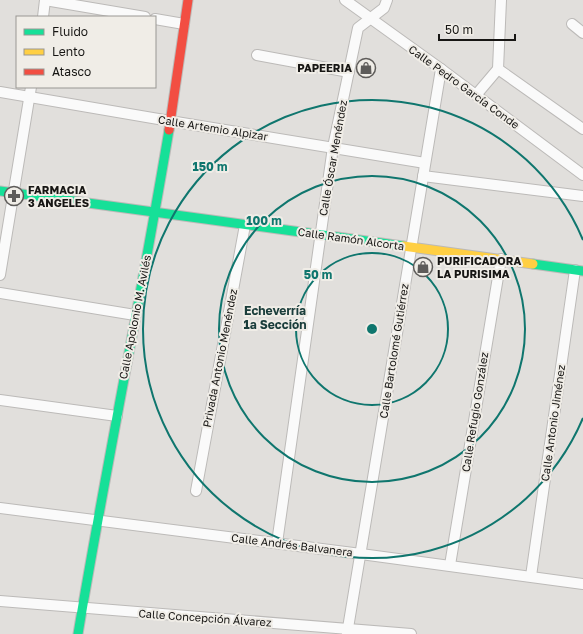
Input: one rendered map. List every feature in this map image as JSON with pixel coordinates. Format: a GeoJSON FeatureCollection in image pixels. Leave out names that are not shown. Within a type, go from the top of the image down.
{"type":"FeatureCollection","features":[{"type":"Feature","properties":{"kind":"street"},"geometry":{"type":"LineString","coordinates":[[43,16],[45,0],[139,16]]}},
{"type":"Feature","properties":{"kind":"street","name":"Calle Apolonio M. Avilés"},"geometry":{"type":"LineString","coordinates":[[78,634],[97,520],[155,212],[188,0]]}},
{"type":"Feature","properties":{"kind":"street","name":"Calle Pedro García Conde"},"geometry":{"type":"LineString","coordinates":[[345,0],[441,69],[583,175]]}},
{"type":"Feature","properties":{"kind":"street","name":"Calle Óscar Menéndez"},"geometry":{"type":"LineString","coordinates":[[277,543],[333,147],[358,28],[384,8],[388,0]]}},
{"type":"Feature","properties":{"kind":"street"},"geometry":{"type":"LineString","coordinates":[[476,95],[498,69],[501,0]]}},
{"type":"Feature","properties":{"kind":"street"},"geometry":{"type":"LineString","coordinates":[[156,19],[184,24]]}},
{"type":"Feature","properties":{"kind":"street"},"geometry":{"type":"LineString","coordinates":[[572,24],[583,33]]}},
{"type":"Feature","properties":{"kind":"street"},"geometry":{"type":"LineString","coordinates":[[257,55],[349,72]]}},
{"type":"Feature","properties":{"kind":"street","name":"Calle Bartolomé Gutiérrez"},"geometry":{"type":"LineString","coordinates":[[348,631],[441,69]]}},
{"type":"Feature","properties":{"kind":"street"},"geometry":{"type":"LineString","coordinates":[[498,69],[583,129]]}},
{"type":"Feature","properties":{"kind":"street"},"geometry":{"type":"LineString","coordinates":[[0,275],[31,88]]}},
{"type":"Feature","properties":{"kind":"street","name":"Calle Artemio Alpizar"},"geometry":{"type":"LineString","coordinates":[[0,92],[170,122],[425,163]]}},
{"type":"Feature","properties":{"kind":"street"},"geometry":{"type":"LineString","coordinates":[[423,176],[583,196]]}},
{"type":"Feature","properties":{"kind":"street","name":"Calle Ramón Alcorta"},"geometry":{"type":"LineString","coordinates":[[0,191],[579,270]]}},
{"type":"Feature","properties":{"kind":"street","name":"Privada Antonio Menéndez"},"geometry":{"type":"LineString","coordinates":[[196,491],[245,225]]}},
{"type":"Feature","properties":{"kind":"street","name":"Calle Refugio González"},"geometry":{"type":"LineString","coordinates":[[450,565],[501,259]]}},
{"type":"Feature","properties":{"kind":"street","name":"Calle Antonio Jiménez"},"geometry":{"type":"LineString","coordinates":[[531,576],[579,270]]}},
{"type":"Feature","properties":{"kind":"street"},"geometry":{"type":"LineString","coordinates":[[0,293],[135,315]]}},
{"type":"Feature","properties":{"kind":"street"},"geometry":{"type":"LineString","coordinates":[[0,400],[117,416]]}},
{"type":"Feature","properties":{"kind":"street","name":"Calle Andrés Balvanera"},"geometry":{"type":"LineString","coordinates":[[0,508],[450,565],[583,584]]}},
{"type":"Feature","properties":{"kind":"street","name":"Calle Concepción Álvarez"},"geometry":{"type":"LineString","coordinates":[[0,601],[348,631],[411,634]]}},
{"type":"Feature","properties":{"kind":"traffic: fast"},"geometry":{"type":"LineString","coordinates":[[78,634],[169,130]]}},
{"type":"Feature","properties":{"kind":"traffic: fast"},"geometry":{"type":"LineString","coordinates":[[0,191],[403,246]]}},
{"type":"Feature","properties":{"kind":"traffic: fast"},"geometry":{"type":"LineString","coordinates":[[533,264],[583,271]]}},
{"type":"Feature","properties":{"kind":"traffic: slow"},"geometry":{"type":"LineString","coordinates":[[403,246],[533,264]]}},
{"type":"Feature","properties":{"kind":"traffic: jam"},"geometry":{"type":"LineString","coordinates":[[169,130],[188,0]]}},
{"type":"Feature","properties":{"kind":"place","name":"PAPEERIA"},"geometry":{"type":"Point","coordinates":[366,68]}},
{"type":"Feature","properties":{"kind":"place","name":"FARMACIA 3 ANGELES"},"geometry":{"type":"Point","coordinates":[14,196]}},
{"type":"Feature","properties":{"kind":"place","name":"PURIFICADORA LA PURISIMA"},"geometry":{"type":"Point","coordinates":[423,267]}},
{"type":"Feature","properties":{"kind":"district","name":"Echeverría 1a Sección"},"geometry":{"type":"Point","coordinates":[275,318]}}]}
